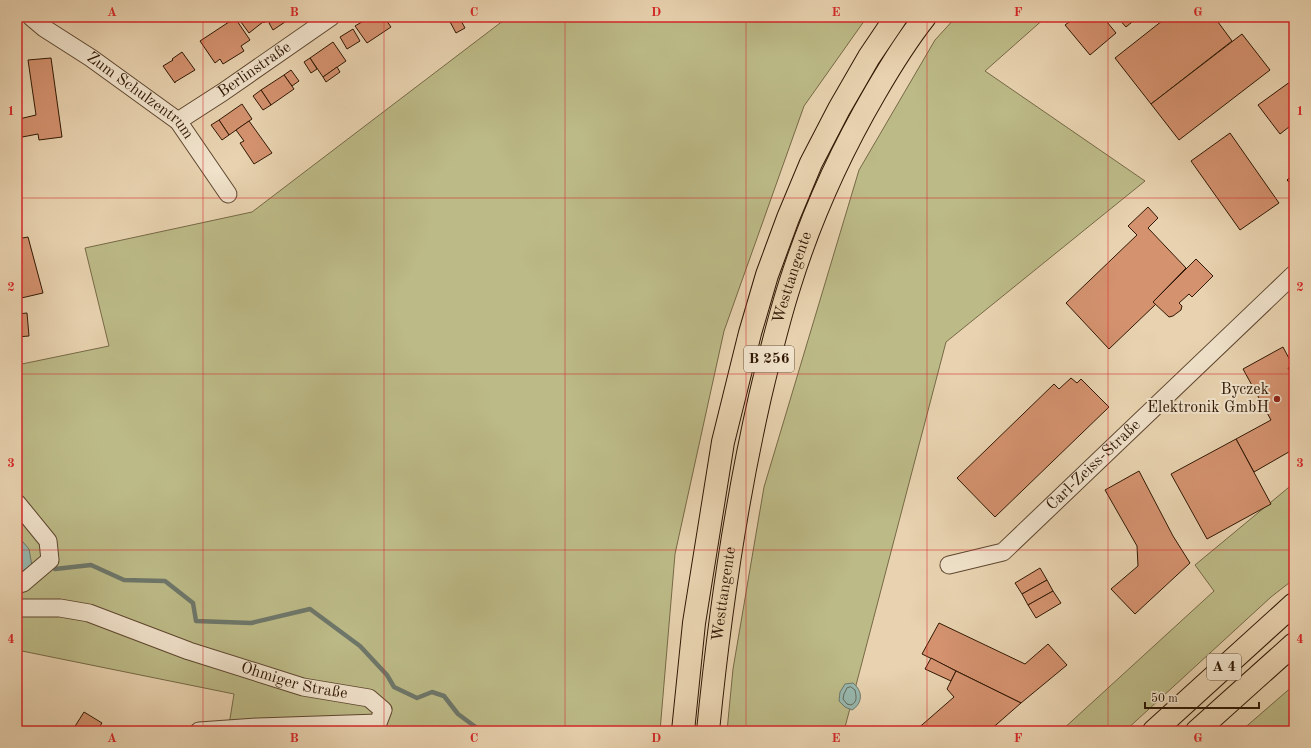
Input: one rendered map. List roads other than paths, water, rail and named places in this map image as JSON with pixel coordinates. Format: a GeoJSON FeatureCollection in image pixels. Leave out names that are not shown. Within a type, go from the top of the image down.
{"type":"FeatureCollection","features":[{"type":"Feature","properties":{"kind":"main road","name":"Westtangente"},"geometry":{"type":"LineString","coordinates":[[682,731],[694,623],[723,442],[750,333],[767,275],[811,162],[839,109],[870,56],[896,17]]}},
{"type":"Feature","properties":{"kind":"main road","name":"Westtangente"},"geometry":{"type":"LineString","coordinates":[[708,731],[728,563],[748,450],[774,341],[790,284],[809,228],[832,174],[859,121],[888,70],[925,17]]}},
{"type":"Feature","properties":{"kind":"main road","name":"A 4"},"geometry":{"type":"LineString","coordinates":[[1154,731],[1294,604]]}},
{"type":"Feature","properties":{"kind":"main road","name":"A 4"},"geometry":{"type":"LineString","coordinates":[[1197,731],[1294,644]]}},
{"type":"Feature","properties":{"kind":"street","name":"Zum Schulzentrum"},"geometry":{"type":"LineString","coordinates":[[31,17],[44,28],[90,58],[178,121],[228,194]]}},
{"type":"Feature","properties":{"kind":"street","name":"Berlinstraße"},"geometry":{"type":"LineString","coordinates":[[178,121],[223,92],[331,17]]}},
{"type":"Feature","properties":{"kind":"street","name":"Carl-Zeiss-Straße"},"geometry":{"type":"LineString","coordinates":[[949,565],[1003,552],[1294,274]]}},
{"type":"Feature","properties":{"kind":"street"},"geometry":{"type":"LineString","coordinates":[[17,503],[48,541],[50,560],[23,583],[17,585]]}},
{"type":"Feature","properties":{"kind":"street","name":"Ohmiger Straße"},"geometry":{"type":"LineString","coordinates":[[17,608],[60,608],[89,613],[189,651],[303,687],[369,698],[383,710],[378,723],[258,727],[199,731]]}},
{"type":"Feature","properties":{"kind":"water"},"geometry":{"type":"Polygon","coordinates":[[[17,535],[29,549],[32,566],[17,574],[17,535]]]}},
{"type":"Feature","properties":{"kind":"water"},"geometry":{"type":"Polygon","coordinates":[[[853,683],[859,690],[860,700],[856,707],[852,710],[845,707],[839,701],[840,692],[845,684],[853,683]]]}},
{"type":"Feature","properties":{"kind":"waterway"},"geometry":{"type":"LineString","coordinates":[[55,569],[91,565],[124,580],[165,581],[193,603],[196,621],[251,623],[310,609],[360,646],[387,675],[394,687],[417,698],[432,692],[444,696],[458,714],[481,731]]}},
{"type":"Feature","properties":{"kind":"place","name":"Byczek Elektronik GmbH"},"geometry":{"type":"Point","coordinates":[1277,399]}}]}
